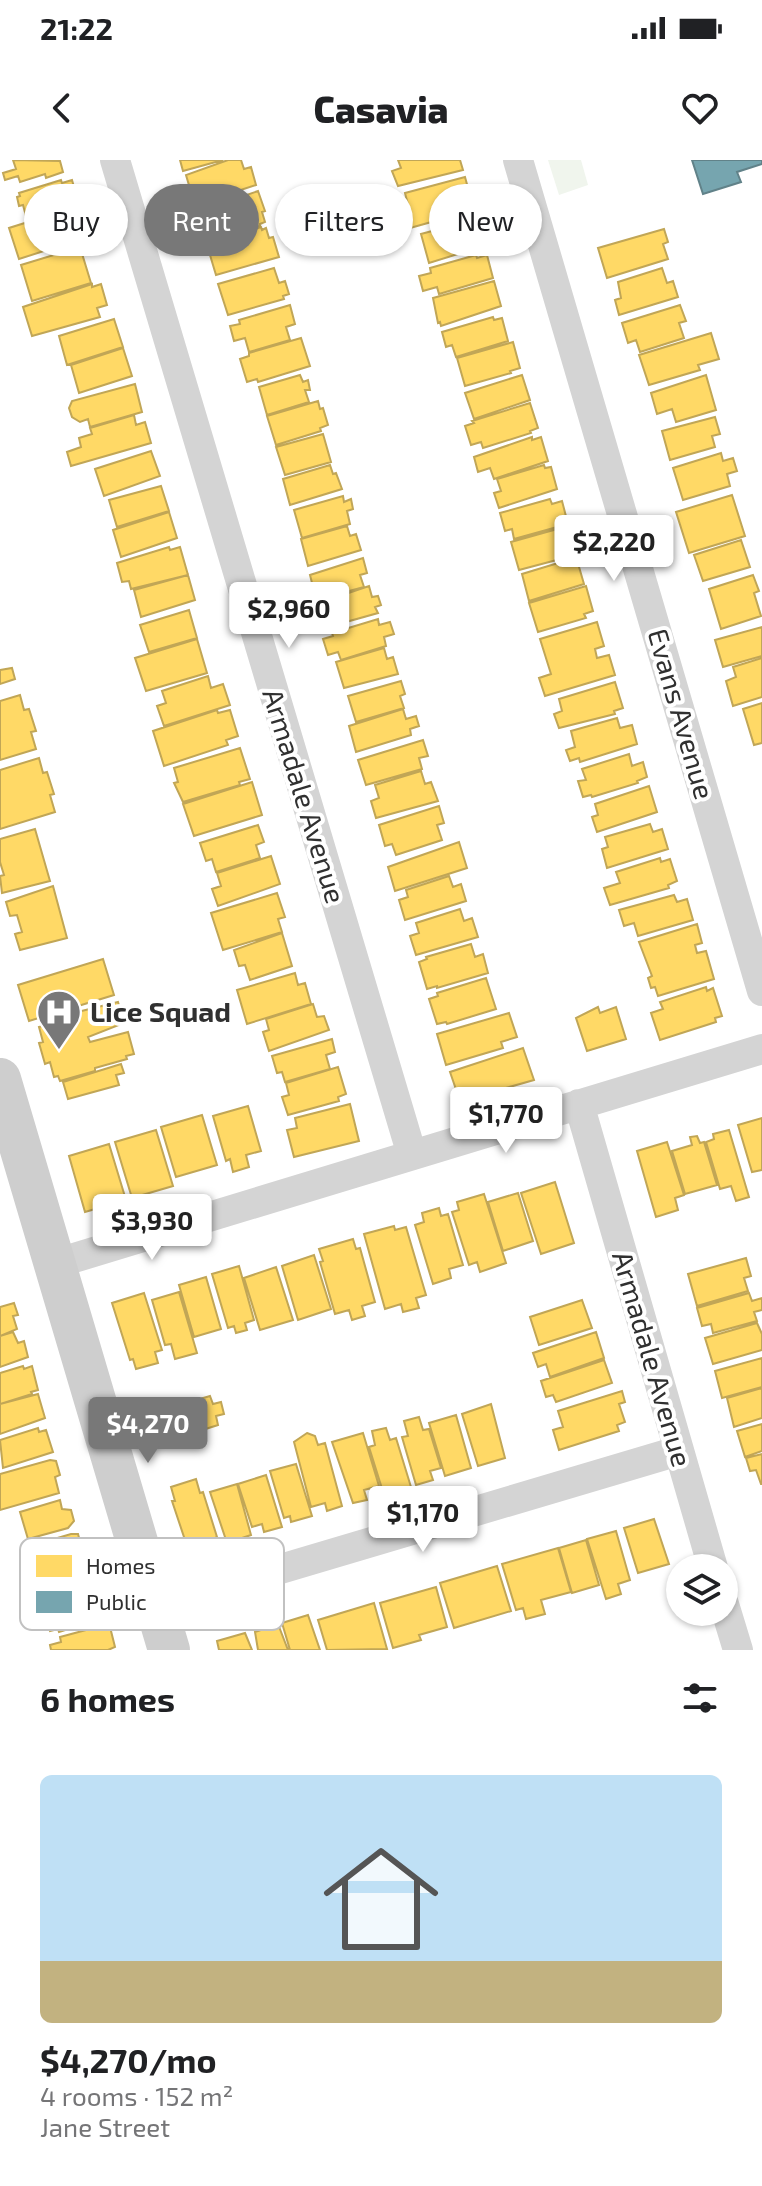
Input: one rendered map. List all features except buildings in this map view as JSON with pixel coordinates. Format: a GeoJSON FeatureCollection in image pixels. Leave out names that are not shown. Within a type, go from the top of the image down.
{"type":"FeatureCollection","features":[{"type":"Feature","properties":{"kind":"main road"},"geometry":{"type":"LineString","coordinates":[[0,1079],[136,1538]]}},
{"type":"Feature","properties":{"kind":"main road"},"geometry":{"type":"LineString","coordinates":[[163,1630],[169,1650]]}},
{"type":"Feature","properties":{"kind":"street","name":"Armadale Avenue"},"geometry":{"type":"LineString","coordinates":[[115,160],[412,1155]]}},
{"type":"Feature","properties":{"kind":"street","name":"Evans Avenue"},"geometry":{"type":"LineString","coordinates":[[518,160],[762,991]]}},
{"type":"Feature","properties":{"kind":"street"},"geometry":{"type":"LineString","coordinates":[[54,1264],[762,1049]]}},
{"type":"Feature","properties":{"kind":"street","name":"Armadale Avenue"},"geometry":{"type":"LineString","coordinates":[[579,1104],[709,1554]]}},
{"type":"Feature","properties":{"kind":"street"},"geometry":{"type":"LineString","coordinates":[[284,1568],[678,1451]]}},
{"type":"Feature","properties":{"kind":"street"},"geometry":{"type":"LineString","coordinates":[[731,1626],[738,1650]]}},
{"type":"Feature","properties":{"kind":"shaded area"},"geometry":{"type":"Polygon","coordinates":[[[548,160],[581,160],[588,185],[559,195],[548,160]]]}},
{"type":"Feature","properties":{"kind":"place","name":"Lice Squad"},"geometry":{"type":"Point","coordinates":[59,1051]}}]}
